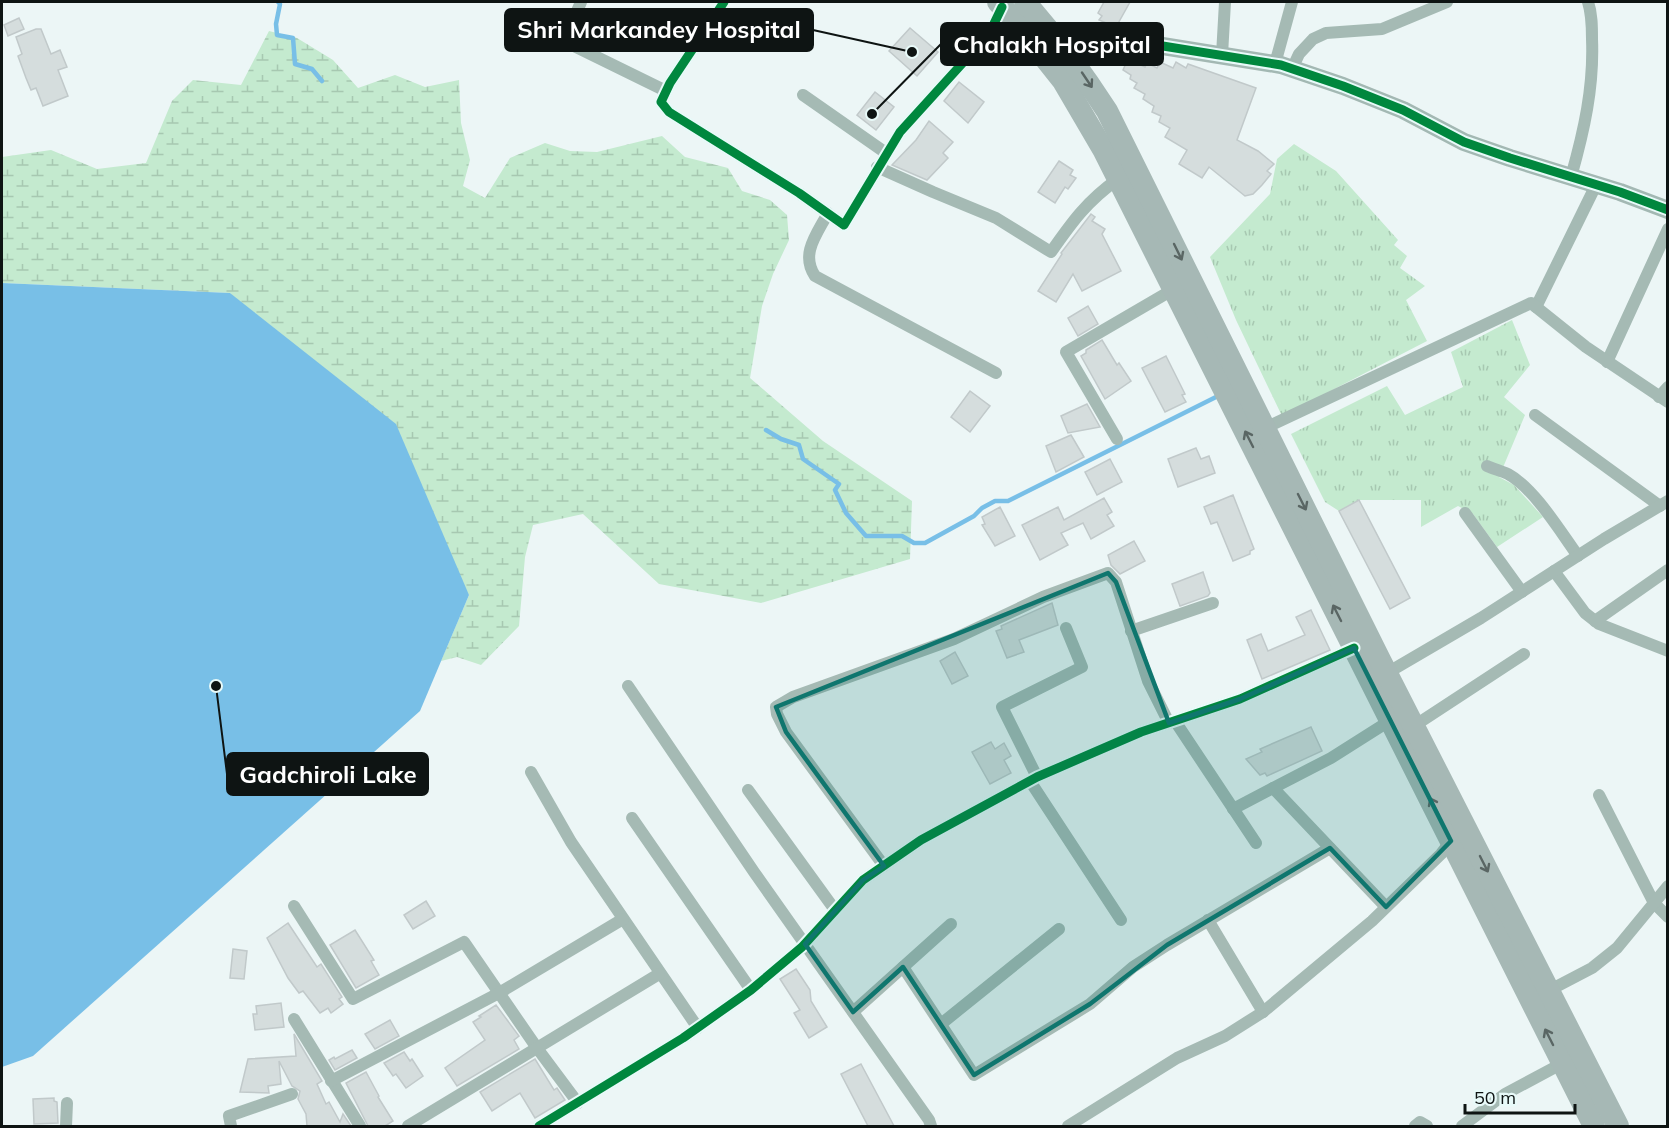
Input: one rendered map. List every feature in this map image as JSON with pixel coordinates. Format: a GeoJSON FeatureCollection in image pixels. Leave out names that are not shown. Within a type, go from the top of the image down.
{"type":"FeatureCollection","features":[{"type":"Feature","properties":{"kind":"highway"},"geometry":{"type":"LineString","coordinates":[[1025,2],[1085,76],[1107,111],[1387,673],[1618,1126]]}},
{"type":"Feature","properties":{"kind":"highway"},"geometry":{"type":"LineString","coordinates":[[1000,4],[1022,28],[1063,81],[1118,179],[1594,1126]]}},
{"type":"Feature","properties":{"kind":"street"},"geometry":{"type":"LineString","coordinates":[[581,2],[564,41],[666,91]]}},
{"type":"Feature","properties":{"kind":"street"},"geometry":{"type":"LineString","coordinates":[[723,2],[661,102],[669,112],[749,161],[844,225],[900,132],[989,34],[1000,4]]}},
{"type":"Feature","properties":{"kind":"street"},"geometry":{"type":"LineString","coordinates":[[1222,55],[1225,2]]}},
{"type":"Feature","properties":{"kind":"street"},"geometry":{"type":"LineString","coordinates":[[1283,67],[1292,2]]}},
{"type":"Feature","properties":{"kind":"street"},"geometry":{"type":"LineString","coordinates":[[1283,67],[1313,39],[1326,33],[1382,29],[1447,2]]}},
{"type":"Feature","properties":{"kind":"street"},"geometry":{"type":"LineString","coordinates":[[1571,177],[1584,130],[1593,69],[1591,13],[1588,2]]}},
{"type":"Feature","properties":{"kind":"street"},"geometry":{"type":"LineString","coordinates":[[1054,35],[1113,38],[1283,67],[1343,86],[1403,110],[1464,142],[1668,210]]}},
{"type":"Feature","properties":{"kind":"street"},"geometry":{"type":"LineString","coordinates":[[803,95],[886,153]]}},
{"type":"Feature","properties":{"kind":"street"},"geometry":{"type":"LineString","coordinates":[[877,167],[996,218],[1051,252],[1096,195],[1118,179]]}},
{"type":"Feature","properties":{"kind":"street"},"geometry":{"type":"LineString","coordinates":[[1536,307],[1596,185]]}},
{"type":"Feature","properties":{"kind":"street"},"geometry":{"type":"LineString","coordinates":[[828,213],[807,255],[809,267],[815,276],[996,373]]}},
{"type":"Feature","properties":{"kind":"street"},"geometry":{"type":"LineString","coordinates":[[1607,362],[1668,229]]}},
{"type":"Feature","properties":{"kind":"street"},"geometry":{"type":"LineString","coordinates":[[1117,439],[1066,352],[1174,289]]}},
{"type":"Feature","properties":{"kind":"street"},"geometry":{"type":"LineString","coordinates":[[1265,428],[1530,303],[1607,362],[1664,400],[1668,387]]}},
{"type":"Feature","properties":{"kind":"street"},"geometry":{"type":"LineString","coordinates":[[1387,673],[1481,618],[1664,503],[1535,415]]}},
{"type":"Feature","properties":{"kind":"street"},"geometry":{"type":"LineString","coordinates":[[1487,466],[1509,475],[1524,487],[1549,515],[1578,555]]}},
{"type":"Feature","properties":{"kind":"street"},"geometry":{"type":"LineString","coordinates":[[1465,513],[1522,592]]}},
{"type":"Feature","properties":{"kind":"street"},"geometry":{"type":"LineString","coordinates":[[1594,621],[1668,570]]}},
{"type":"Feature","properties":{"kind":"street"},"geometry":{"type":"LineString","coordinates":[[1554,571],[1585,613],[1594,621],[1668,651]]}},
{"type":"Feature","properties":{"kind":"street"},"geometry":{"type":"LineString","coordinates":[[884,866],[786,732],[776,707],[793,698],[954,639],[1021,606],[1108,573],[1116,582],[1148,681],[1172,722],[1256,843]]}},
{"type":"Feature","properties":{"kind":"street"},"geometry":{"type":"LineString","coordinates":[[1131,632],[1213,603]]}},
{"type":"Feature","properties":{"kind":"street"},"geometry":{"type":"LineString","coordinates":[[1066,628],[1082,667],[1002,707],[1034,779],[1122,920]]}},
{"type":"Feature","properties":{"kind":"street"},"geometry":{"type":"LineString","coordinates":[[539,1126],[698,1028],[751,990],[805,944],[863,880],[921,840],[1034,779],[1141,732],[1240,699],[1354,648]]}},
{"type":"Feature","properties":{"kind":"street"},"geometry":{"type":"LineString","coordinates":[[1414,726],[1524,654]]}},
{"type":"Feature","properties":{"kind":"street"},"geometry":{"type":"LineString","coordinates":[[628,686],[932,1126]]}},
{"type":"Feature","properties":{"kind":"street"},"geometry":{"type":"LineString","coordinates":[[1233,809],[1331,758],[1390,720]]}},
{"type":"Feature","properties":{"kind":"street"},"geometry":{"type":"LineString","coordinates":[[531,772],[571,842],[698,1028]]}},
{"type":"Feature","properties":{"kind":"street"},"geometry":{"type":"LineString","coordinates":[[1273,788],[1386,907]]}},
{"type":"Feature","properties":{"kind":"street"},"geometry":{"type":"LineString","coordinates":[[748,790],[835,910]]}},
{"type":"Feature","properties":{"kind":"street"},"geometry":{"type":"LineString","coordinates":[[1599,795],[1654,903],[1668,917]]}},
{"type":"Feature","properties":{"kind":"street"},"geometry":{"type":"LineString","coordinates":[[632,818],[751,990]]}},
{"type":"Feature","properties":{"kind":"street"},"geometry":{"type":"LineString","coordinates":[[1068,1126],[1177,1058],[1225,1036],[1263,1012],[1386,907],[1441,854],[1451,841]]}},
{"type":"Feature","properties":{"kind":"street"},"geometry":{"type":"LineString","coordinates":[[903,967],[974,1075],[1090,1004],[1133,967],[1330,848]]}},
{"type":"Feature","properties":{"kind":"street"},"geometry":{"type":"LineString","coordinates":[[1548,991],[1592,968],[1617,948],[1668,886]]}},
{"type":"Feature","properties":{"kind":"street"},"geometry":{"type":"LineString","coordinates":[[294,906],[353,999],[464,942],[578,1103]]}},
{"type":"Feature","properties":{"kind":"street"},"geometry":{"type":"LineString","coordinates":[[331,1081],[499,993],[623,919]]}},
{"type":"Feature","properties":{"kind":"street"},"geometry":{"type":"LineString","coordinates":[[1208,920],[1263,1012]]}},
{"type":"Feature","properties":{"kind":"street"},"geometry":{"type":"LineString","coordinates":[[853,1012],[951,924]]}},
{"type":"Feature","properties":{"kind":"street"},"geometry":{"type":"LineString","coordinates":[[941,1023],[1059,929]]}},
{"type":"Feature","properties":{"kind":"street"},"geometry":{"type":"LineString","coordinates":[[408,1126],[659,974]]}},
{"type":"Feature","properties":{"kind":"street"},"geometry":{"type":"LineString","coordinates":[[294,1019],[360,1126]]}},
{"type":"Feature","properties":{"kind":"street"},"geometry":{"type":"LineString","coordinates":[[1462,1126],[1505,1094],[1563,1063]]}},
{"type":"Feature","properties":{"kind":"street"},"geometry":{"type":"LineString","coordinates":[[231,1126],[229,1116],[292,1094]]}},
{"type":"Feature","properties":{"kind":"street"},"geometry":{"type":"LineString","coordinates":[[66,1126],[67,1103]]}},
{"type":"Feature","properties":{"kind":"street"},"geometry":{"type":"LineString","coordinates":[[1415,1126],[1420,1122],[1427,1126]]}},
{"type":"Feature","properties":{"kind":"highlighted area"},"geometry":{"type":"Polygon","coordinates":[[[1108,573],[1116,582],[1169,723],[1240,699],[1354,648],[1451,841],[1386,907],[1330,848],[1167,945],[1090,1004],[974,1075],[903,967],[853,1012],[805,944],[863,880],[884,866],[786,732],[776,707],[1108,573]]]}},
{"type":"Feature","properties":{"kind":"green space"},"geometry":{"type":"Polygon","coordinates":[[[269,31],[297,38],[333,60],[358,88],[395,75],[425,87],[459,80],[461,123],[470,160],[463,186],[485,198],[510,158],[545,143],[570,151],[597,152],[662,136],[685,157],[728,168],[742,191],[770,200],[787,215],[789,240],[773,274],[762,306],[750,378],[823,441],[912,501],[910,559],[761,603],[659,584],[583,514],[533,525],[525,557],[519,626],[481,665],[457,657],[441,661],[469,595],[230,293],[2,283],[2,157],[51,150],[97,169],[146,163],[172,101],[193,80],[241,85],[269,31]]]}},
{"type":"Feature","properties":{"kind":"green space"},"geometry":{"type":"Polygon","coordinates":[[[1294,144],[1336,171],[1398,240],[1394,245],[1407,256],[1400,268],[1425,286],[1406,300],[1427,341],[1282,416],[1236,320],[1210,257],[1270,194],[1277,159],[1294,144]]]}},
{"type":"Feature","properties":{"kind":"green space"},"geometry":{"type":"Polygon","coordinates":[[[1512,320],[1530,365],[1504,397],[1525,415],[1499,477],[1514,485],[1543,517],[1497,547],[1473,514],[1458,506],[1421,527],[1421,500],[1360,500],[1339,511],[1325,502],[1291,434],[1387,386],[1405,415],[1463,387],[1451,352],[1512,320]]]}},
{"type":"Feature","properties":{"kind":"water"},"geometry":{"type":"Polygon","coordinates":[[[2,283],[230,293],[396,424],[469,595],[420,711],[33,1056],[2,1067],[2,283]]]}},
{"type":"Feature","properties":{"kind":"building"},"geometry":{"type":"Polygon","coordinates":[[[1104,2],[1130,2],[1116,27],[1099,20],[1102,16],[1098,13],[1104,2]]]}},
{"type":"Feature","properties":{"kind":"building"},"geometry":{"type":"Polygon","coordinates":[[[19,18],[24,29],[8,36],[4,25],[19,18]]]}},
{"type":"Feature","properties":{"kind":"building"},"geometry":{"type":"Polygon","coordinates":[[[910,28],[938,52],[917,76],[889,51],[910,28]]]}},
{"type":"Feature","properties":{"kind":"building"},"geometry":{"type":"Polygon","coordinates":[[[41,29],[51,54],[60,50],[67,67],[58,70],[68,96],[43,106],[36,88],[31,90],[26,78],[18,56],[22,54],[16,37],[41,29]]]}},
{"type":"Feature","properties":{"kind":"building"},"geometry":{"type":"Polygon","coordinates":[[[1128,59],[1145,67],[1147,63],[1157,68],[1160,62],[1173,68],[1176,62],[1186,68],[1188,64],[1256,88],[1237,140],[1258,151],[1274,164],[1267,171],[1271,174],[1253,194],[1245,196],[1209,167],[1202,178],[1179,164],[1187,150],[1165,137],[1170,128],[1159,122],[1161,116],[1152,112],[1154,106],[1143,99],[1145,94],[1134,88],[1137,83],[1130,79],[1131,75],[1123,70],[1128,59]]]}},
{"type":"Feature","properties":{"kind":"building"},"geometry":{"type":"Polygon","coordinates":[[[959,82],[984,102],[968,123],[944,101],[959,82]]]}},
{"type":"Feature","properties":{"kind":"building"},"geometry":{"type":"Polygon","coordinates":[[[875,92],[894,107],[876,130],[857,115],[875,92]]]}},
{"type":"Feature","properties":{"kind":"building"},"geometry":{"type":"Polygon","coordinates":[[[929,121],[953,142],[943,153],[948,158],[927,180],[892,165],[916,140],[929,121]]]}},
{"type":"Feature","properties":{"kind":"building"},"geometry":{"type":"Polygon","coordinates":[[[1059,161],[1073,170],[1070,175],[1076,178],[1068,189],[1065,187],[1055,203],[1038,192],[1059,161]]]}},
{"type":"Feature","properties":{"kind":"building"},"geometry":{"type":"Polygon","coordinates":[[[1091,214],[1095,217],[1092,221],[1105,229],[1102,234],[1121,271],[1082,291],[1073,274],[1056,302],[1038,291],[1061,253],[1091,214]]]}},
{"type":"Feature","properties":{"kind":"building"},"geometry":{"type":"Polygon","coordinates":[[[1088,306],[1098,324],[1078,336],[1068,318],[1088,306]]]}},
{"type":"Feature","properties":{"kind":"building"},"geometry":{"type":"Polygon","coordinates":[[[1102,340],[1117,365],[1119,363],[1131,381],[1105,399],[1081,356],[1102,340]]]}},
{"type":"Feature","properties":{"kind":"building"},"geometry":{"type":"Polygon","coordinates":[[[1166,356],[1185,394],[1182,395],[1186,402],[1165,412],[1142,368],[1166,356]]]}},
{"type":"Feature","properties":{"kind":"building"},"geometry":{"type":"Polygon","coordinates":[[[970,391],[990,406],[970,432],[951,417],[970,391]]]}},
{"type":"Feature","properties":{"kind":"building"},"geometry":{"type":"Polygon","coordinates":[[[1087,404],[1100,427],[1068,433],[1061,416],[1087,404]]]}},
{"type":"Feature","properties":{"kind":"building"},"geometry":{"type":"Polygon","coordinates":[[[1071,435],[1084,457],[1056,472],[1046,446],[1071,435]]]}},
{"type":"Feature","properties":{"kind":"building"},"geometry":{"type":"Polygon","coordinates":[[[1196,448],[1201,459],[1209,456],[1215,473],[1178,487],[1168,459],[1196,448]]]}},
{"type":"Feature","properties":{"kind":"building"},"geometry":{"type":"Polygon","coordinates":[[[1110,459],[1122,482],[1097,495],[1085,472],[1110,459]]]}},
{"type":"Feature","properties":{"kind":"building"},"geometry":{"type":"Polygon","coordinates":[[[1233,495],[1254,549],[1250,551],[1250,554],[1233,561],[1217,522],[1211,524],[1204,507],[1233,495]]]}},
{"type":"Feature","properties":{"kind":"building"},"geometry":{"type":"Polygon","coordinates":[[[1104,498],[1112,512],[1107,515],[1114,526],[1091,539],[1083,523],[1061,533],[1068,545],[1040,560],[1022,525],[1058,507],[1064,520],[1104,498]]]}},
{"type":"Feature","properties":{"kind":"building"},"geometry":{"type":"Polygon","coordinates":[[[1359,500],[1410,598],[1390,609],[1339,511],[1359,500]]]}},
{"type":"Feature","properties":{"kind":"building"},"geometry":{"type":"Polygon","coordinates":[[[1000,507],[1015,536],[995,546],[982,525],[985,524],[982,517],[1000,507]]]}},
{"type":"Feature","properties":{"kind":"building"},"geometry":{"type":"Polygon","coordinates":[[[1134,541],[1145,561],[1120,574],[1111,565],[1108,555],[1134,541]]]}},
{"type":"Feature","properties":{"kind":"building"},"geometry":{"type":"Polygon","coordinates":[[[1203,572],[1210,593],[1208,596],[1180,606],[1172,584],[1203,572]]]}},
{"type":"Feature","properties":{"kind":"building"},"geometry":{"type":"Polygon","coordinates":[[[1052,603],[1058,625],[1019,640],[1024,652],[1007,658],[996,631],[1002,629],[1001,626],[1052,603]]]}},
{"type":"Feature","properties":{"kind":"building"},"geometry":{"type":"Polygon","coordinates":[[[1311,610],[1330,650],[1262,679],[1247,640],[1261,634],[1268,651],[1305,635],[1296,617],[1311,610]]]}},
{"type":"Feature","properties":{"kind":"building"},"geometry":{"type":"Polygon","coordinates":[[[955,652],[968,676],[952,684],[940,661],[955,652]]]}},
{"type":"Feature","properties":{"kind":"building"},"geometry":{"type":"Polygon","coordinates":[[[1311,727],[1322,751],[1267,776],[1265,773],[1260,775],[1246,759],[1262,752],[1260,749],[1311,727]]]}},
{"type":"Feature","properties":{"kind":"building"},"geometry":{"type":"Polygon","coordinates":[[[991,742],[995,749],[1004,743],[1011,756],[1004,760],[1011,773],[990,784],[972,752],[991,742]]]}},
{"type":"Feature","properties":{"kind":"building"},"geometry":{"type":"Polygon","coordinates":[[[426,901],[435,916],[413,929],[404,915],[426,901]]]}},
{"type":"Feature","properties":{"kind":"building"},"geometry":{"type":"Polygon","coordinates":[[[288,923],[317,967],[321,964],[342,997],[339,999],[343,1004],[331,1013],[328,1008],[320,1013],[303,991],[299,993],[288,978],[267,938],[288,923]]]}},
{"type":"Feature","properties":{"kind":"building"},"geometry":{"type":"Polygon","coordinates":[[[355,930],[374,960],[371,961],[379,975],[356,988],[330,945],[355,930]]]}},
{"type":"Feature","properties":{"kind":"building"},"geometry":{"type":"Polygon","coordinates":[[[233,949],[247,951],[244,979],[230,978],[233,949]]]}},
{"type":"Feature","properties":{"kind":"building"},"geometry":{"type":"Polygon","coordinates":[[[796,969],[810,990],[811,1001],[827,1027],[809,1038],[794,1013],[800,1010],[780,979],[796,969]]]}},
{"type":"Feature","properties":{"kind":"building"},"geometry":{"type":"Polygon","coordinates":[[[281,1003],[284,1027],[255,1030],[253,1014],[257,1014],[256,1006],[281,1003]]]}},
{"type":"Feature","properties":{"kind":"building"},"geometry":{"type":"Polygon","coordinates":[[[496,1005],[519,1036],[514,1040],[519,1049],[457,1086],[445,1068],[485,1040],[473,1022],[496,1005]]]}},
{"type":"Feature","properties":{"kind":"building"},"geometry":{"type":"Polygon","coordinates":[[[390,1020],[399,1036],[375,1049],[365,1034],[390,1020]]]}},
{"type":"Feature","properties":{"kind":"building"},"geometry":{"type":"Polygon","coordinates":[[[294,1034],[322,1081],[317,1084],[326,1104],[329,1102],[340,1122],[343,1114],[351,1126],[307,1126],[306,1114],[298,1099],[300,1091],[292,1086],[279,1061],[281,1084],[268,1086],[269,1093],[240,1092],[248,1059],[296,1056],[294,1034]]]}},
{"type":"Feature","properties":{"kind":"building"},"geometry":{"type":"Polygon","coordinates":[[[352,1050],[357,1058],[335,1070],[329,1060],[352,1050]]]}},
{"type":"Feature","properties":{"kind":"building"},"geometry":{"type":"Polygon","coordinates":[[[404,1052],[410,1061],[412,1059],[423,1076],[406,1088],[396,1074],[393,1076],[384,1063],[404,1052]]]}},
{"type":"Feature","properties":{"kind":"building"},"geometry":{"type":"Polygon","coordinates":[[[535,1059],[554,1090],[557,1088],[565,1100],[535,1118],[520,1093],[492,1111],[480,1092],[535,1059]]]}},
{"type":"Feature","properties":{"kind":"building"},"geometry":{"type":"Polygon","coordinates":[[[861,1064],[894,1126],[868,1126],[841,1074],[861,1064]]]}},
{"type":"Feature","properties":{"kind":"building"},"geometry":{"type":"Polygon","coordinates":[[[366,1072],[393,1121],[385,1126],[368,1126],[346,1083],[366,1072]]]}},
{"type":"Feature","properties":{"kind":"building"},"geometry":{"type":"Polygon","coordinates":[[[54,1098],[57,1102],[58,1123],[34,1124],[33,1099],[54,1098]]]}},
{"type":"Feature","properties":{"kind":"waterway"},"geometry":{"type":"LineString","coordinates":[[278,2],[280,4],[276,24],[277,35],[293,38],[295,64],[312,69],[322,81]]}},
{"type":"Feature","properties":{"kind":"waterway"},"geometry":{"type":"LineString","coordinates":[[766,430],[781,439],[799,445],[803,459],[839,484],[835,490],[846,513],[866,536],[902,536],[914,543],[925,543],[974,516],[982,508],[995,501],[1008,501],[1220,395]]}},
{"type":"Feature","properties":{"kind":"cycle path"},"geometry":{"type":"LineString","coordinates":[[724,2],[670,83],[661,102],[669,112],[799,193],[844,225],[900,132],[989,34],[1002,7]]}},
{"type":"Feature","properties":{"kind":"cycle path"},"geometry":{"type":"LineString","coordinates":[[1054,35],[1113,38],[1281,65],[1403,110],[1464,142],[1620,192],[1668,210]]}},
{"type":"Feature","properties":{"kind":"cycle path"},"geometry":{"type":"LineString","coordinates":[[539,1126],[683,1038],[751,990],[802,947],[863,880],[921,840],[1037,777],[1141,732],[1240,699],[1354,648]]}},
{"type":"Feature","properties":{"kind":"place","name":"Shri Markandey Hospital"},"geometry":{"type":"Point","coordinates":[912,52]}},
{"type":"Feature","properties":{"kind":"place","name":"Chalakh Hospital"},"geometry":{"type":"Point","coordinates":[872,114]}},
{"type":"Feature","properties":{"kind":"place","name":"Gadchiroli Lake"},"geometry":{"type":"Point","coordinates":[216,686]}}]}
